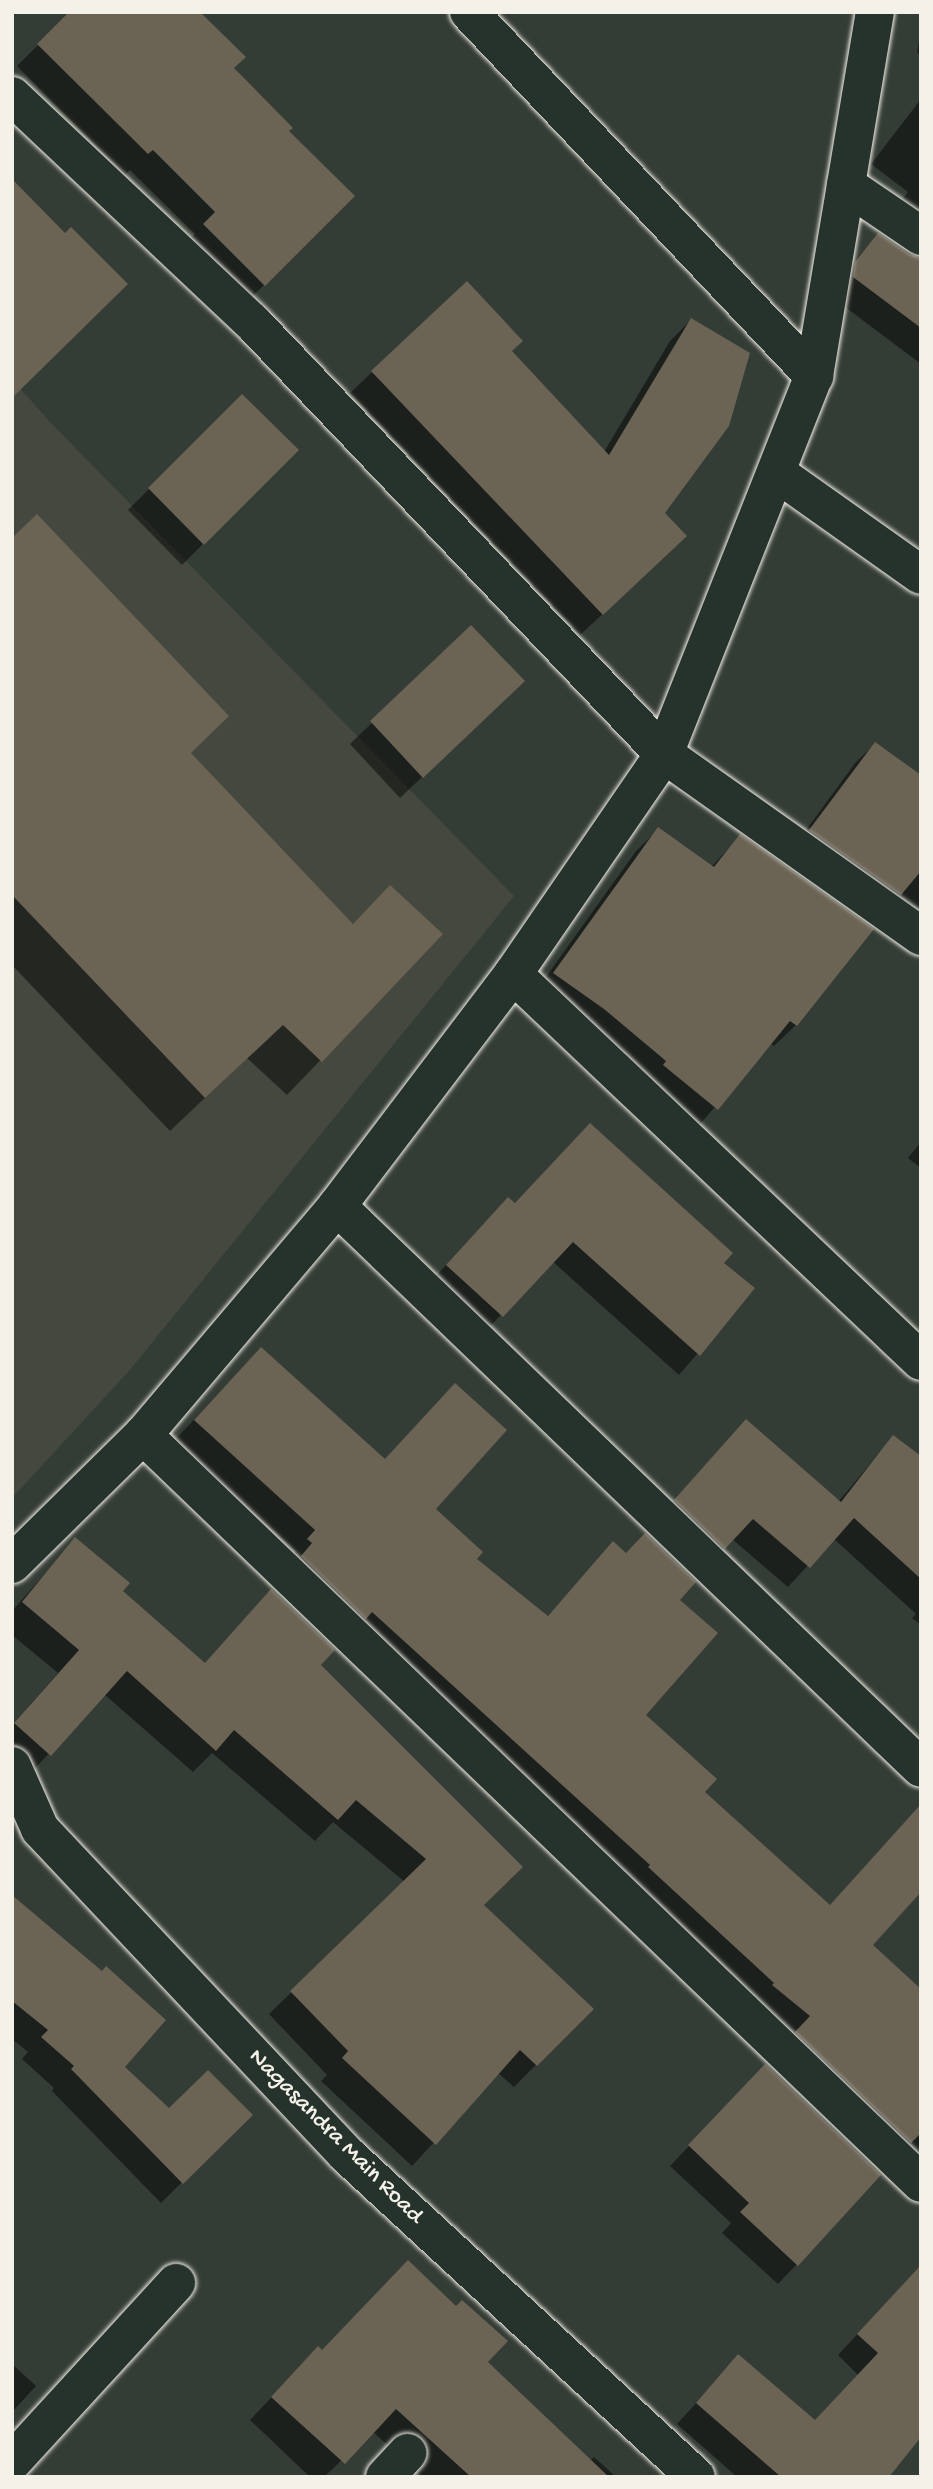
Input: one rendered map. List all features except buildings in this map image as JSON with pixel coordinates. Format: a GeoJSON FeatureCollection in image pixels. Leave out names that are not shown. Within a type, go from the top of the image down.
{"type":"FeatureCollection","features":[{"type":"Feature","properties":{"kind":"street"},"geometry":{"type":"LineString","coordinates":[[469,12],[814,376]]}},
{"type":"Feature","properties":{"kind":"street"},"geometry":{"type":"LineString","coordinates":[[12,1564],[143,1435],[337,1206],[513,974],[664,754],[814,376],[875,12]]}},
{"type":"Feature","properties":{"kind":"street"},"geometry":{"type":"LineString","coordinates":[[12,96],[252,322],[664,754],[921,936]]}},
{"type":"Feature","properties":{"kind":"street"},"geometry":{"type":"LineString","coordinates":[[846,185],[921,236]]}},
{"type":"Feature","properties":{"kind":"street"},"geometry":{"type":"LineString","coordinates":[[777,473],[921,575]]}},
{"type":"Feature","properties":{"kind":"street"},"geometry":{"type":"LineString","coordinates":[[513,974],[914,1341]]}},
{"type":"Feature","properties":{"kind":"street"},"geometry":{"type":"LineString","coordinates":[[337,1206],[921,1768]]}},
{"type":"Feature","properties":{"kind":"street"},"geometry":{"type":"LineString","coordinates":[[143,1435],[921,2183]]}},
{"type":"Feature","properties":{"kind":"street","name":"Nagasandra Main Road"},"geometry":{"type":"LineString","coordinates":[[12,1766],[40,1829],[346,2154],[696,2477]]}},
{"type":"Feature","properties":{"kind":"street"},"geometry":{"type":"LineString","coordinates":[[12,2462],[176,2283]]}},
{"type":"Feature","properties":{"kind":"shaded area"},"geometry":{"type":"Polygon","coordinates":[[[12,379],[50,422],[514,896],[129,1371],[12,1498],[12,379]]]}}]}
